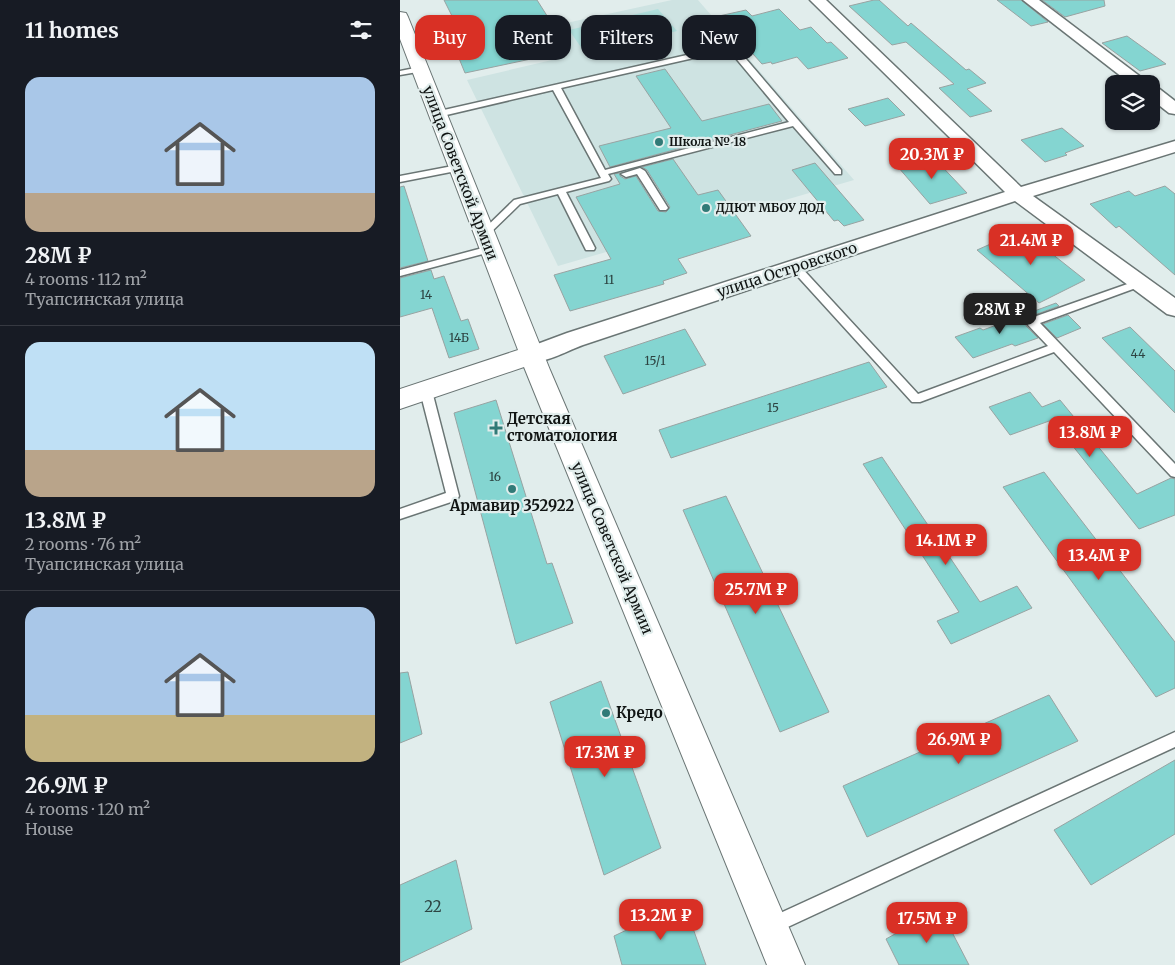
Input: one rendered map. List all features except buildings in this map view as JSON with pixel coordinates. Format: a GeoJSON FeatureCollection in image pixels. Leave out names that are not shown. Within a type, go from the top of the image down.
{"type":"FeatureCollection","features":[{"type":"Feature","properties":{"kind":"main road","name":"улица Советской Армии"},"geometry":{"type":"LineString","coordinates":[[400,17],[410,71],[438,114],[532,355],[786,965]]}},
{"type":"Feature","properties":{"kind":"main road","name":"улица Островского"},"geometry":{"type":"LineString","coordinates":[[400,399],[532,355]]}},
{"type":"Feature","properties":{"kind":"street"},"geometry":{"type":"LineString","coordinates":[[818,0],[1018,194],[1175,309]]}},
{"type":"Feature","properties":{"kind":"street"},"geometry":{"type":"LineString","coordinates":[[1030,0],[1130,75]]}},
{"type":"Feature","properties":{"kind":"street"},"geometry":{"type":"LineString","coordinates":[[1160,98],[1175,109]]}},
{"type":"Feature","properties":{"kind":"street","name":"улица Островского"},"geometry":{"type":"LineString","coordinates":[[532,355],[575,339],[1018,194],[1175,146]]}},
{"type":"Feature","properties":{"kind":"lane"},"geometry":{"type":"LineString","coordinates":[[438,114],[731,47],[838,172]]}},
{"type":"Feature","properties":{"kind":"lane"},"geometry":{"type":"LineString","coordinates":[[556,87],[604,176]]}},
{"type":"Feature","properties":{"kind":"lane"},"geometry":{"type":"LineString","coordinates":[[400,273],[487,241],[517,202],[795,123]]}},
{"type":"Feature","properties":{"kind":"lane"},"geometry":{"type":"LineString","coordinates":[[400,178],[458,168]]}},
{"type":"Feature","properties":{"kind":"lane"},"geometry":{"type":"LineString","coordinates":[[604,176],[640,171],[663,208]]}},
{"type":"Feature","properties":{"kind":"lane"},"geometry":{"type":"LineString","coordinates":[[561,191],[590,248]]}},
{"type":"Feature","properties":{"kind":"lane"},"geometry":{"type":"LineString","coordinates":[[795,267],[916,399],[1056,347]]}},
{"type":"Feature","properties":{"kind":"lane"},"geometry":{"type":"LineString","coordinates":[[1140,283],[1032,322],[1175,472]]}},
{"type":"Feature","properties":{"kind":"lane"},"geometry":{"type":"LineString","coordinates":[[400,514],[453,496],[426,391]]}},
{"type":"Feature","properties":{"kind":"lane"},"geometry":{"type":"LineString","coordinates":[[771,926],[1175,739]]}},
{"type":"Feature","properties":{"kind":"shaded area","name":"Школа № 18"},"geometry":{"type":"Polygon","coordinates":[[[672,0],[698,0],[711,15],[682,15],[682,60],[750,60],[854,180],[558,266],[467,80],[552,60],[571,60],[571,22],[581,20],[581,60],[672,60],[672,15],[603,15],[672,0]]]}},
{"type":"Feature","properties":{"kind":"shaded area"},"geometry":{"type":"Polygon","coordinates":[[[658,9],[663,15],[633,15],[658,9]]]}},
{"type":"Feature","properties":{"kind":"shaded area"},"geometry":{"type":"Polygon","coordinates":[[[672,25],[677,31],[672,32],[672,25]]]}},
{"type":"Feature","properties":{"kind":"shaded area"},"geometry":{"type":"Polygon","coordinates":[[[581,27],[581,47],[571,33],[571,30],[581,27]]]}},
{"type":"Feature","properties":{"kind":"place","name":"Школа № 18"},"geometry":{"type":"Point","coordinates":[659,142]}},
{"type":"Feature","properties":{"kind":"place","name":"ДДЮТ МБОУ ДОД"},"geometry":{"type":"Point","coordinates":[706,208]}},
{"type":"Feature","properties":{"kind":"place","name":"Детская стоматология"},"geometry":{"type":"Point","coordinates":[496,428]}},
{"type":"Feature","properties":{"kind":"place","name":"Армавир 352922"},"geometry":{"type":"Point","coordinates":[512,489]}},
{"type":"Feature","properties":{"kind":"place","name":"Кредо"},"geometry":{"type":"Point","coordinates":[606,713]}}]}
